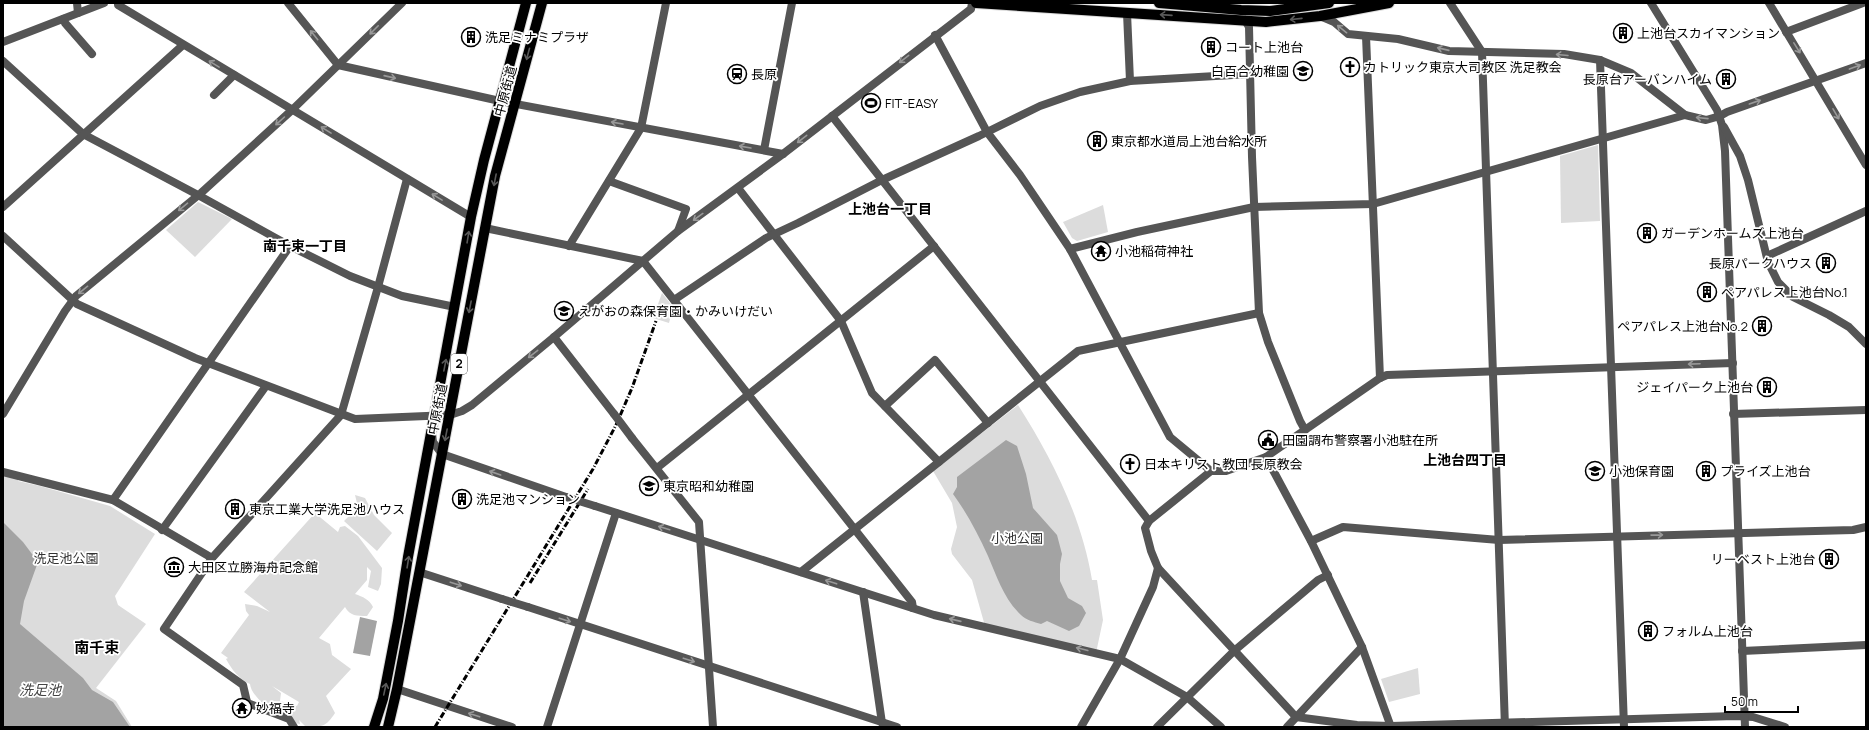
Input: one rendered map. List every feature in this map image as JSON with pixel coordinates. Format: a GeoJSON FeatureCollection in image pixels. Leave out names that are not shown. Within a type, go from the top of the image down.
{"type":"FeatureCollection","features":[{"type":"Feature","properties":{"kind":"main road","name":"中原街道"},"geometry":{"type":"LineString","coordinates":[[374,727],[386,687],[471,217],[484,160],[526,3]]}},
{"type":"Feature","properties":{"kind":"main road","name":"中原街道"},"geometry":{"type":"LineString","coordinates":[[388,727],[397,689],[497,170],[542,3]]}},
{"type":"Feature","properties":{"kind":"main road"},"geometry":{"type":"LineString","coordinates":[[976,3],[1128,13],[1270,11],[1329,3]]}},
{"type":"Feature","properties":{"kind":"main road"},"geometry":{"type":"LineString","coordinates":[[1159,3],[1241,11],[1266,22],[1320,16],[1389,3]]}},
{"type":"Feature","properties":{"kind":"street"},"geometry":{"type":"LineString","coordinates":[[77,3],[78,13]]}},
{"type":"Feature","properties":{"kind":"street"},"geometry":{"type":"LineString","coordinates":[[3,42],[104,3]]}},
{"type":"Feature","properties":{"kind":"street"},"geometry":{"type":"LineString","coordinates":[[118,3],[118,5],[183,45],[471,217]]}},
{"type":"Feature","properties":{"kind":"street"},"geometry":{"type":"LineString","coordinates":[[288,3],[338,65],[500,101],[783,154]]}},
{"type":"Feature","properties":{"kind":"street"},"geometry":{"type":"LineString","coordinates":[[3,414],[65,311],[76,296],[198,195],[292,110],[402,3]]}},
{"type":"Feature","properties":{"kind":"street"},"geometry":{"type":"LineString","coordinates":[[569,246],[641,128],[666,3]]}},
{"type":"Feature","properties":{"kind":"street"},"geometry":{"type":"LineString","coordinates":[[764,150],[792,3]]}},
{"type":"Feature","properties":{"kind":"street"},"geometry":{"type":"LineString","coordinates":[[3,236],[77,304],[208,363],[341,415],[355,419],[450,414],[462,411],[472,405],[678,231],[783,154],[935,35],[971,9],[972,3]]}},
{"type":"Feature","properties":{"kind":"street"},"geometry":{"type":"LineString","coordinates":[[1450,3],[1482,52],[1505,725]]}},
{"type":"Feature","properties":{"kind":"street"},"geometry":{"type":"LineString","coordinates":[[1650,3],[1710,96],[1740,156],[1748,180],[1770,268],[1774,276],[1793,297],[1849,327],[1866,344]]}},
{"type":"Feature","properties":{"kind":"street"},"geometry":{"type":"LineString","coordinates":[[1769,3],[1866,165]]}},
{"type":"Feature","properties":{"kind":"street"},"geometry":{"type":"LineString","coordinates":[[1786,32],[1863,3]]}},
{"type":"Feature","properties":{"kind":"street"},"geometry":{"type":"LineString","coordinates":[[1241,11],[1249,27],[1254,208],[1259,313],[1271,349],[1300,422],[1305,430]]}},
{"type":"Feature","properties":{"kind":"street"},"geometry":{"type":"LineString","coordinates":[[1128,13],[1130,81]]}},
{"type":"Feature","properties":{"kind":"street"},"geometry":{"type":"LineString","coordinates":[[1320,16],[1334,22],[1348,34],[1398,39],[1449,51],[1564,54],[1600,60],[1631,72],[1685,115],[1706,120],[1721,120]]}},
{"type":"Feature","properties":{"kind":"street"},"geometry":{"type":"LineString","coordinates":[[63,19],[92,54]]}},
{"type":"Feature","properties":{"kind":"street"},"geometry":{"type":"LineString","coordinates":[[935,35],[988,132],[1020,175],[1070,249],[1170,437],[1211,472]]}},
{"type":"Feature","properties":{"kind":"street"},"geometry":{"type":"LineString","coordinates":[[1366,36],[1380,378]]}},
{"type":"Feature","properties":{"kind":"street"},"geometry":{"type":"LineString","coordinates":[[3,207],[183,45]]}},
{"type":"Feature","properties":{"kind":"street"},"geometry":{"type":"LineString","coordinates":[[1600,60],[1624,723]]}},
{"type":"Feature","properties":{"kind":"street"},"geometry":{"type":"LineString","coordinates":[[3,61],[83,134],[290,246],[350,276],[402,296],[455,307]]}},
{"type":"Feature","properties":{"kind":"street"},"geometry":{"type":"LineString","coordinates":[[1745,727],[1725,151],[1721,120],[1727,112],[1866,63]]}},
{"type":"Feature","properties":{"kind":"street"},"geometry":{"type":"LineString","coordinates":[[674,300],[774,234],[882,180],[988,132],[1040,106],[1080,92],[1130,81],[1250,74]]}},
{"type":"Feature","properties":{"kind":"street"},"geometry":{"type":"LineString","coordinates":[[214,95],[234,75]]}},
{"type":"Feature","properties":{"kind":"street"},"geometry":{"type":"LineString","coordinates":[[1070,249],[1137,232],[1254,208],[1373,204],[1685,115]]}},
{"type":"Feature","properties":{"kind":"street"},"geometry":{"type":"LineString","coordinates":[[832,116],[1041,381],[1149,521]]}},
{"type":"Feature","properties":{"kind":"street"},"geometry":{"type":"LineString","coordinates":[[294,727],[289,719],[247,702],[243,685],[164,629],[212,558],[341,415],[407,179]]}},
{"type":"Feature","properties":{"kind":"street"},"geometry":{"type":"LineString","coordinates":[[609,181],[686,209],[678,231]]}},
{"type":"Feature","properties":{"kind":"street"},"geometry":{"type":"LineString","coordinates":[[738,188],[841,321],[872,393],[939,462]]}},
{"type":"Feature","properties":{"kind":"street"},"geometry":{"type":"LineString","coordinates":[[1767,256],[1866,211]]}},
{"type":"Feature","properties":{"kind":"street"},"geometry":{"type":"LineString","coordinates":[[485,228],[643,261],[912,602],[913,608]]}},
{"type":"Feature","properties":{"kind":"street"},"geometry":{"type":"LineString","coordinates":[[113,500],[290,246]]}},
{"type":"Feature","properties":{"kind":"street"},"geometry":{"type":"LineString","coordinates":[[656,468],[934,246]]}},
{"type":"Feature","properties":{"kind":"street"},"geometry":{"type":"LineString","coordinates":[[801,572],[1078,351],[1259,313]]}},
{"type":"Feature","properties":{"kind":"street"},"geometry":{"type":"LineString","coordinates":[[554,337],[699,522],[713,727]]}},
{"type":"Feature","properties":{"kind":"street"},"geometry":{"type":"LineString","coordinates":[[885,406],[936,360],[988,423]]}},
{"type":"Feature","properties":{"kind":"street"},"geometry":{"type":"LineString","coordinates":[[1733,363],[1387,375],[1380,378],[1266,457],[1226,471],[1211,472],[1149,521],[1145,528],[1151,551],[1158,568],[1296,717],[1357,725],[1391,727],[1624,723],[1744,716],[1753,717],[1782,727]]}},
{"type":"Feature","properties":{"kind":"street"},"geometry":{"type":"LineString","coordinates":[[162,530],[266,386]]}},
{"type":"Feature","properties":{"kind":"street"},"geometry":{"type":"LineString","coordinates":[[1733,414],[1866,410]]}},
{"type":"Feature","properties":{"kind":"street"},"geometry":{"type":"LineString","coordinates":[[432,434],[433,442],[442,454],[566,497],[934,615],[1120,659],[1187,697],[1221,727]]}},
{"type":"Feature","properties":{"kind":"street"},"geometry":{"type":"LineString","coordinates":[[1266,457],[1311,541],[1362,647],[1391,727]]}},
{"type":"Feature","properties":{"kind":"street"},"geometry":{"type":"LineString","coordinates":[[3,472],[113,500],[212,558]]}},
{"type":"Feature","properties":{"kind":"street"},"geometry":{"type":"LineString","coordinates":[[547,727],[616,513]]}},
{"type":"Feature","properties":{"kind":"street"},"geometry":{"type":"LineString","coordinates":[[1311,541],[1343,527],[1499,540],[1618,535],[1853,530],[1866,527]]}},
{"type":"Feature","properties":{"kind":"street"},"geometry":{"type":"LineString","coordinates":[[1081,727],[1120,659],[1153,587],[1158,568]]}},
{"type":"Feature","properties":{"kind":"street"},"geometry":{"type":"LineString","coordinates":[[419,572],[894,727]]}},
{"type":"Feature","properties":{"kind":"street"},"geometry":{"type":"LineString","coordinates":[[1157,727],[1234,651],[1318,580],[1328,575]]}},
{"type":"Feature","properties":{"kind":"street"},"geometry":{"type":"LineString","coordinates":[[863,592],[882,723]]}},
{"type":"Feature","properties":{"kind":"street"},"geometry":{"type":"LineString","coordinates":[[1742,651],[1866,645]]}},
{"type":"Feature","properties":{"kind":"street"},"geometry":{"type":"LineString","coordinates":[[1287,727],[1362,647]]}},
{"type":"Feature","properties":{"kind":"street"},"geometry":{"type":"LineString","coordinates":[[397,689],[512,727]]}},
{"type":"Feature","properties":{"kind":"green space"},"geometry":{"type":"Polygon","coordinates":[[[1598,145],[1600,221],[1561,223],[1560,156],[1598,145]]]}},
{"type":"Feature","properties":{"kind":"green space"},"geometry":{"type":"Polygon","coordinates":[[[198,202],[232,219],[195,257],[166,230],[198,202]]]}},
{"type":"Feature","properties":{"kind":"green space"},"geometry":{"type":"Polygon","coordinates":[[[1103,205],[1108,232],[1077,241],[1072,238],[1063,222],[1103,205]]]}},
{"type":"Feature","properties":{"kind":"green space"},"geometry":{"type":"Polygon","coordinates":[[[662,293],[673,307],[669,323],[653,318],[662,293]]]}},
{"type":"Feature","properties":{"kind":"green space","name":"小池公園"},"geometry":{"type":"Polygon","coordinates":[[[1018,405],[1054,467],[1064,489],[1081,534],[1092,580],[1097,580],[1103,620],[1096,653],[985,626],[972,580],[952,554],[951,549],[957,527],[952,503],[933,471],[1018,405]]]}},
{"type":"Feature","properties":{"kind":"green space","name":"洗足池公園"},"geometry":{"type":"Polygon","coordinates":[[[3,474],[19,476],[18,481],[110,506],[155,534],[115,596],[118,605],[146,624],[96,688],[116,701],[132,727],[3,727],[3,474]]]}},
{"type":"Feature","properties":{"kind":"green space"},"geometry":{"type":"Polygon","coordinates":[[[355,495],[365,498],[374,515],[392,533],[377,551],[344,521],[358,507],[355,495]]]}},
{"type":"Feature","properties":{"kind":"green space"},"geometry":{"type":"Polygon","coordinates":[[[315,513],[338,532],[340,527],[345,526],[358,536],[382,568],[381,584],[378,591],[368,587],[371,571],[367,567],[367,580],[355,594],[368,600],[373,607],[367,616],[354,615],[345,607],[319,638],[330,644],[332,655],[351,669],[326,696],[335,713],[326,724],[316,727],[306,727],[299,720],[300,724],[294,723],[278,715],[262,703],[252,690],[250,684],[242,680],[236,674],[226,659],[228,658],[221,653],[249,615],[246,611],[245,604],[257,606],[270,612],[244,592],[315,513]],[[272,686],[281,693],[280,701],[297,706],[299,702],[272,686]]]}},
{"type":"Feature","properties":{"kind":"green space"},"geometry":{"type":"Polygon","coordinates":[[[1418,668],[1420,694],[1389,702],[1381,679],[1418,668]]]}},
{"type":"Feature","properties":{"kind":"water"},"geometry":{"type":"Polygon","coordinates":[[[1006,440],[1017,446],[1026,474],[1033,508],[1057,535],[1062,554],[1060,564],[1060,581],[1068,598],[1082,606],[1086,613],[1079,626],[1069,631],[1047,621],[1041,624],[1030,621],[1023,617],[1015,609],[1005,595],[972,524],[953,494],[957,487],[957,477],[1006,440]]]}},
{"type":"Feature","properties":{"kind":"water","name":"洗足池"},"geometry":{"type":"Polygon","coordinates":[[[3,522],[23,542],[38,562],[24,601],[20,624],[83,678],[92,690],[113,702],[130,727],[3,727],[3,522]]]}},
{"type":"Feature","properties":{"kind":"water"},"geometry":{"type":"Polygon","coordinates":[[[360,617],[377,621],[370,656],[353,653],[360,617]]]}},
{"type":"Feature","properties":{"kind":"railway"},"geometry":{"type":"LineString","coordinates":[[435,727],[593,469],[616,425],[632,388],[656,321]]}},
{"type":"Feature","properties":{"kind":"railway"},"geometry":{"type":"LineString","coordinates":[[530,583],[588,489]]}},
{"type":"Feature","properties":{"kind":"place","name":"上池台スカイマンション"},"geometry":{"type":"Point","coordinates":[1623,33]}},
{"type":"Feature","properties":{"kind":"place","name":"洗足ミナミプラザ"},"geometry":{"type":"Point","coordinates":[471,37]}},
{"type":"Feature","properties":{"kind":"place","name":"コート上池台"},"geometry":{"type":"Point","coordinates":[1211,47]}},
{"type":"Feature","properties":{"kind":"place","name":"カトリック東京大司教区 洗足教会"},"geometry":{"type":"Point","coordinates":[1350,67]}},
{"type":"Feature","properties":{"kind":"place","name":"白百合幼稚園"},"geometry":{"type":"Point","coordinates":[1303,71]}},
{"type":"Feature","properties":{"kind":"place","name":"長原"},"geometry":{"type":"Point","coordinates":[737,74]}},
{"type":"Feature","properties":{"kind":"place","name":"長原台アーバンハイム"},"geometry":{"type":"Point","coordinates":[1726,79]}},
{"type":"Feature","properties":{"kind":"place","name":"FIT-EASY"},"geometry":{"type":"Point","coordinates":[871,103]}},
{"type":"Feature","properties":{"kind":"place","name":"東京都水道局上池台給水所"},"geometry":{"type":"Point","coordinates":[1097,141]}},
{"type":"Feature","properties":{"kind":"place","name":"ガーデンホームズ上池台"},"geometry":{"type":"Point","coordinates":[1647,233]}},
{"type":"Feature","properties":{"kind":"place","name":"小池稲荷神社"},"geometry":{"type":"Point","coordinates":[1101,251]}},
{"type":"Feature","properties":{"kind":"place","name":"長原パークハウス"},"geometry":{"type":"Point","coordinates":[1826,263]}},
{"type":"Feature","properties":{"kind":"place","name":"ペアパレス上池台No.1"},"geometry":{"type":"Point","coordinates":[1707,292]}},
{"type":"Feature","properties":{"kind":"place","name":"えがおの森保育園・かみいけだい"},"geometry":{"type":"Point","coordinates":[564,311]}},
{"type":"Feature","properties":{"kind":"place","name":"ペアパレス上池台No.2"},"geometry":{"type":"Point","coordinates":[1762,326]}},
{"type":"Feature","properties":{"kind":"place","name":"ジェイパーク上池台"},"geometry":{"type":"Point","coordinates":[1767,387]}},
{"type":"Feature","properties":{"kind":"place","name":"田園調布警察署小池駐在所"},"geometry":{"type":"Point","coordinates":[1268,440]}},
{"type":"Feature","properties":{"kind":"place","name":"日本キリスト教団 長原教会"},"geometry":{"type":"Point","coordinates":[1130,464]}},
{"type":"Feature","properties":{"kind":"place","name":"小池保育園"},"geometry":{"type":"Point","coordinates":[1595,471]}},
{"type":"Feature","properties":{"kind":"place","name":"プライズ上池台"},"geometry":{"type":"Point","coordinates":[1706,471]}},
{"type":"Feature","properties":{"kind":"place","name":"東京昭和幼稚園"},"geometry":{"type":"Point","coordinates":[649,486]}},
{"type":"Feature","properties":{"kind":"place","name":"洗足池マンション"},"geometry":{"type":"Point","coordinates":[462,499]}},
{"type":"Feature","properties":{"kind":"place","name":"東京工業大学洗足池ハウス"},"geometry":{"type":"Point","coordinates":[235,509]}},
{"type":"Feature","properties":{"kind":"place","name":"リーベスト上池台"},"geometry":{"type":"Point","coordinates":[1829,559]}},
{"type":"Feature","properties":{"kind":"place","name":"大田区立勝海舟記念館"},"geometry":{"type":"Point","coordinates":[174,567]}},
{"type":"Feature","properties":{"kind":"place","name":"フォルム上池台"},"geometry":{"type":"Point","coordinates":[1648,631]}},
{"type":"Feature","properties":{"kind":"place","name":"妙福寺"},"geometry":{"type":"Point","coordinates":[242,708]}},
{"type":"Feature","properties":{"kind":"district","name":"上池台一丁目"},"geometry":{"type":"Point","coordinates":[890,209]}},
{"type":"Feature","properties":{"kind":"district","name":"南千束一丁目"},"geometry":{"type":"Point","coordinates":[305,246]}},
{"type":"Feature","properties":{"kind":"district","name":"上池台四丁目"},"geometry":{"type":"Point","coordinates":[1465,460]}},
{"type":"Feature","properties":{"kind":"district","name":"南千束"},"geometry":{"type":"Point","coordinates":[97,648]}}]}
